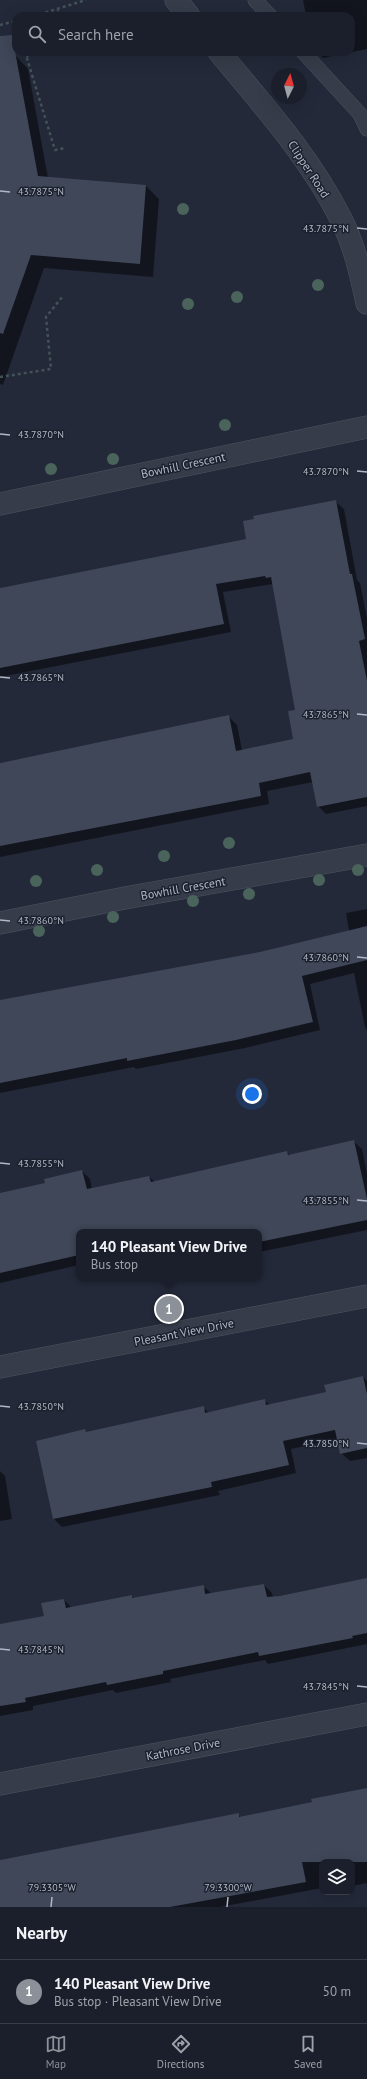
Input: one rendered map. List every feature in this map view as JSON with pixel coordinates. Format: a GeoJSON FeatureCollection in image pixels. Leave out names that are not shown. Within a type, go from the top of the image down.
{"type":"FeatureCollection","features":[{"type":"Feature","properties":{"kind":"street"},"geometry":{"type":"LineString","coordinates":[[176,0],[186,12]]}},
{"type":"Feature","properties":{"kind":"street","name":"Clipper Road"},"geometry":{"type":"LineString","coordinates":[[222,56],[283,128],[316,177],[341,219],[361,274],[367,303]]}},
{"type":"Feature","properties":{"kind":"street","name":"Bowhill Crescent"},"geometry":{"type":"LineString","coordinates":[[0,504],[367,426]]}},
{"type":"Feature","properties":{"kind":"street","name":"Bowhill Crescent"},"geometry":{"type":"LineString","coordinates":[[0,923],[125,898],[367,855]]}},
{"type":"Feature","properties":{"kind":"street","name":"Pleasant View Drive"},"geometry":{"type":"LineString","coordinates":[[0,1367],[367,1296]]}},
{"type":"Feature","properties":{"kind":"street","name":"Kathrose Drive"},"geometry":{"type":"LineString","coordinates":[[0,1784],[367,1714]]}},
{"type":"Feature","properties":{"kind":"lane"},"geometry":{"type":"LineString","coordinates":[[255,0],[266,12]]}},
{"type":"Feature","properties":{"kind":"lane"},"geometry":{"type":"LineString","coordinates":[[307,56],[360,114],[367,129]]}},
{"type":"Feature","properties":{"kind":"path"},"geometry":{"type":"LineString","coordinates":[[50,12],[86,0]]}},
{"type":"Feature","properties":{"kind":"path"},"geometry":{"type":"LineString","coordinates":[[0,25],[12,23]]}},
{"type":"Feature","properties":{"kind":"path"},"geometry":{"type":"LineString","coordinates":[[26,57],[55,150],[65,148]]}},
{"type":"Feature","properties":{"kind":"path"},"geometry":{"type":"LineString","coordinates":[[0,377],[51,369],[46,317],[62,296]]}},
{"type":"Feature","properties":{"kind":"building"},"geometry":{"type":"Polygon","coordinates":[[[12,35],[12,56],[16,56],[38,176],[146,185],[140,264],[31,255],[3,334],[0,333],[0,36],[12,35]]]}},
{"type":"Feature","properties":{"kind":"building"},"geometry":{"type":"Polygon","coordinates":[[[336,500],[350,574],[352,574],[365,639],[359,641],[367,681],[367,797],[317,807],[310,772],[259,783],[261,796],[0,846],[0,763],[229,715],[236,751],[293,739],[288,711],[295,710],[271,577],[266,578],[265,576],[216,584],[224,624],[0,668],[0,588],[246,539],[243,521],[254,519],[253,516],[336,500]]]}},
{"type":"Feature","properties":{"kind":"building"},"geometry":{"type":"Polygon","coordinates":[[[367,926],[367,960],[302,976],[313,1022],[236,1040],[127,1061],[127,1058],[0,1083],[0,1000],[260,952],[367,926]]]}},
{"type":"Feature","properties":{"kind":"building"},"geometry":{"type":"Polygon","coordinates":[[[354,1140],[367,1199],[367,1220],[262,1241],[262,1229],[76,1229],[76,1256],[0,1273],[0,1193],[45,1183],[44,1179],[82,1170],[87,1189],[149,1176],[151,1182],[287,1151],[288,1155],[354,1140]]]}},
{"type":"Feature","properties":{"kind":"building"},"geometry":{"type":"Polygon","coordinates":[[[363,1376],[367,1394],[367,1448],[340,1454],[335,1430],[283,1441],[289,1465],[211,1482],[212,1487],[53,1519],[36,1441],[85,1429],[86,1432],[204,1406],[205,1413],[265,1399],[266,1405],[326,1392],[324,1385],[363,1376]]]}},
{"type":"Feature","properties":{"kind":"building"},"geometry":{"type":"Polygon","coordinates":[[[367,1578],[367,1633],[352,1636],[353,1638],[259,1656],[258,1652],[163,1671],[163,1674],[107,1685],[106,1682],[25,1698],[26,1702],[0,1706],[0,1624],[44,1616],[41,1603],[64,1599],[66,1608],[132,1595],[132,1598],[204,1585],[205,1594],[264,1584],[267,1597],[279,1596],[367,1578]]]}},
{"type":"Feature","properties":{"kind":"building"},"geometry":{"type":"Polygon","coordinates":[[[367,1788],[367,1862],[355,1862],[355,1859],[319,1859],[319,1862],[302,1862],[306,1882],[170,1907],[0,1907],[0,1860],[239,1813],[239,1817],[312,1802],[311,1799],[367,1788]]]}},
{"type":"Feature","properties":{"kind":"place","name":"140 Pleasant View Drive"},"geometry":{"type":"Point","coordinates":[169,1309]}}]}
